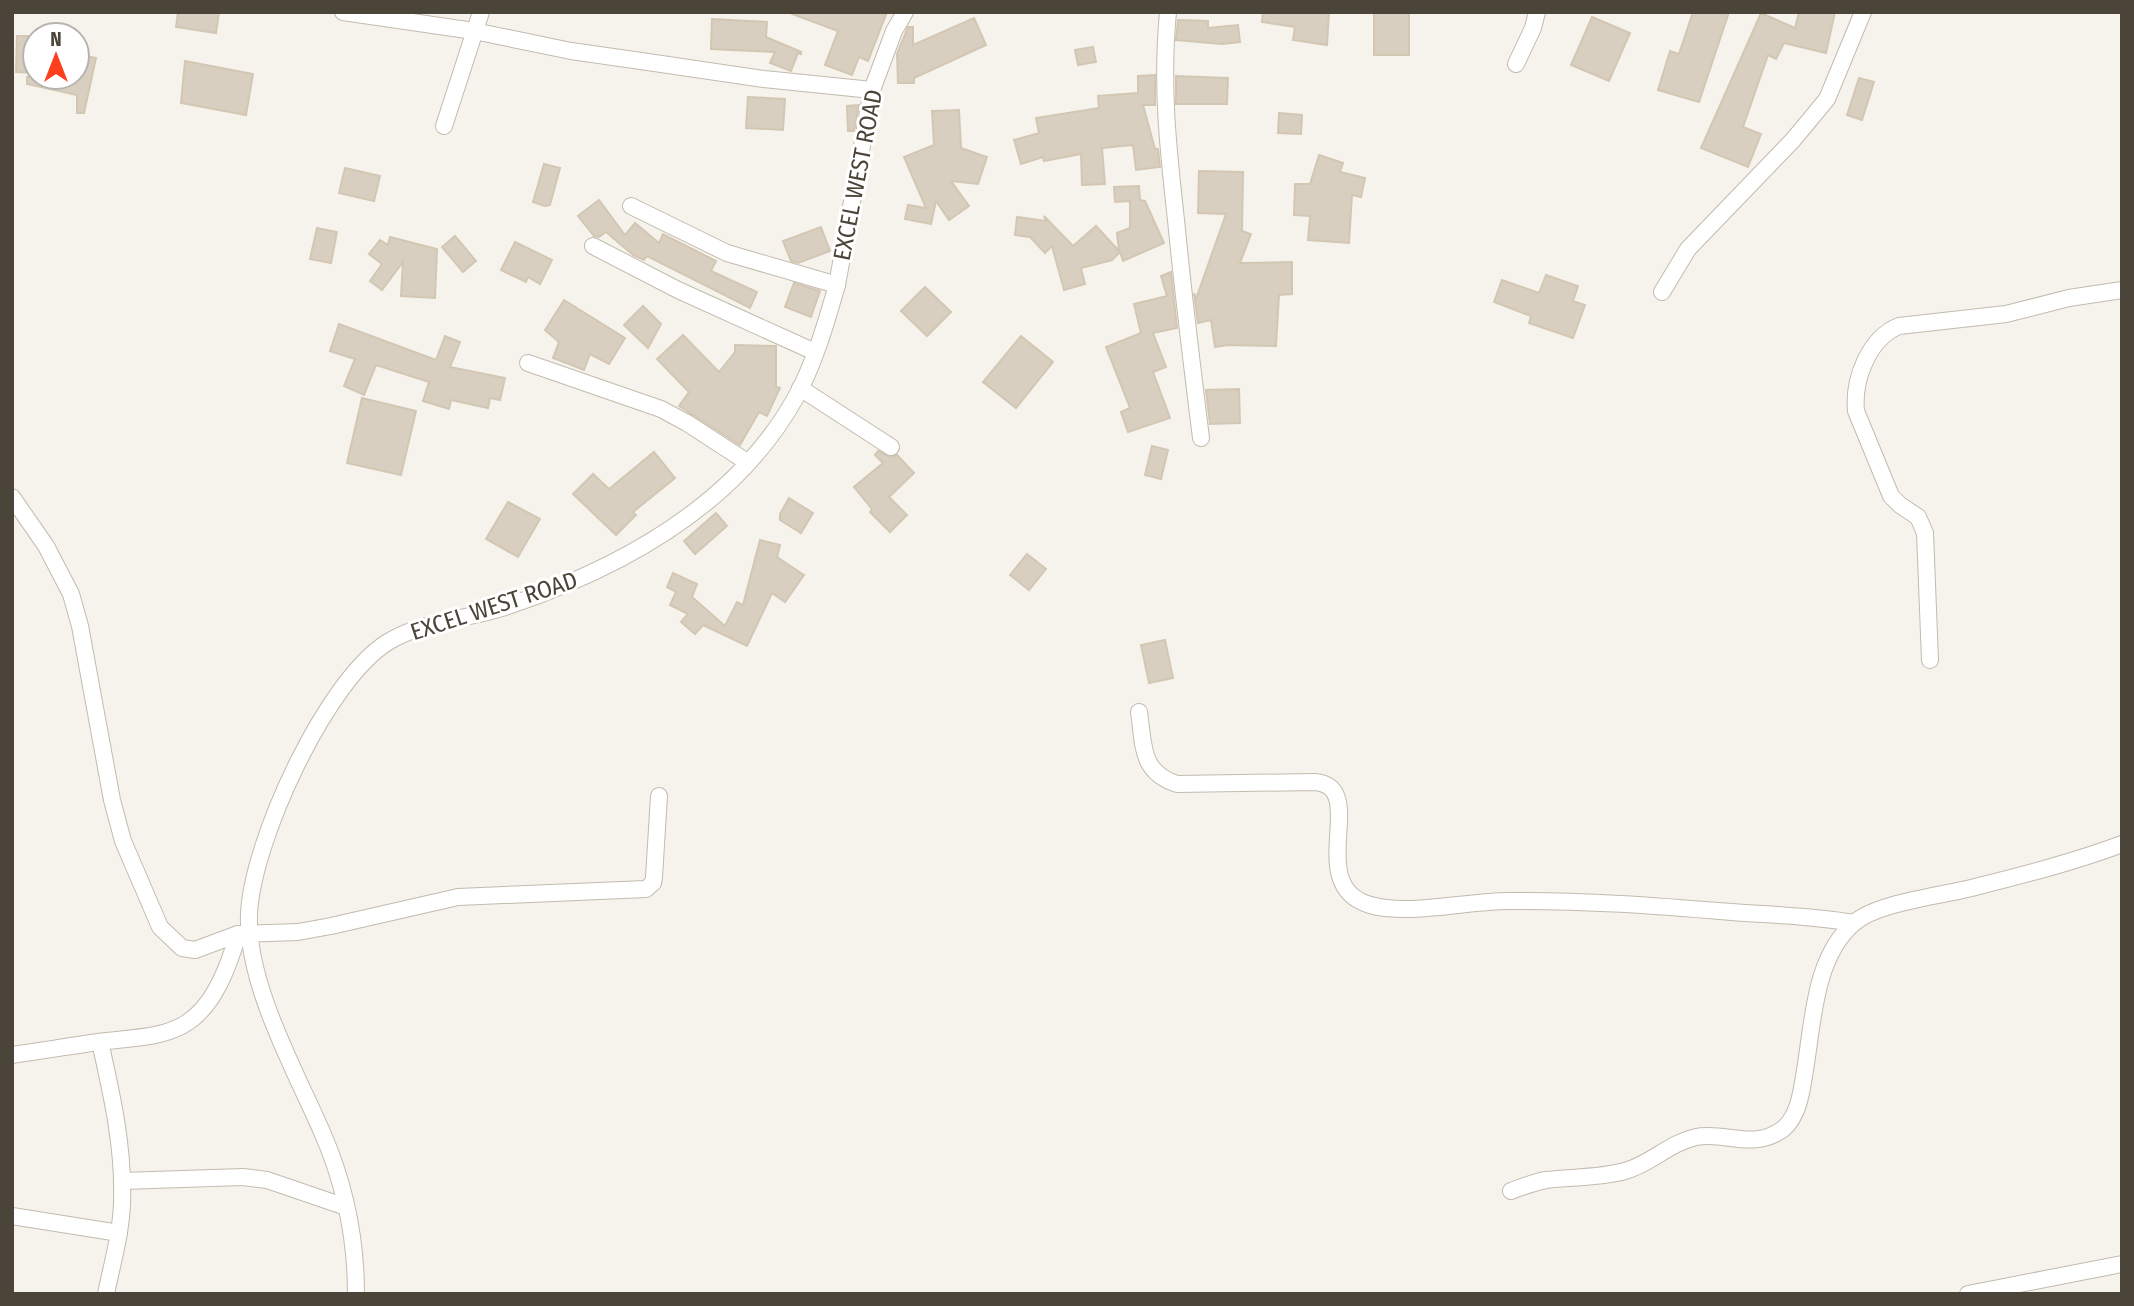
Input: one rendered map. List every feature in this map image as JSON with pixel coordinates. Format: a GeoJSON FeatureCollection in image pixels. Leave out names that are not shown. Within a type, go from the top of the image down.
{"type":"FeatureCollection","features":[{"type":"Feature","properties":{"kind":"street"},"geometry":{"type":"LineString","coordinates":[[343,12],[474,31],[571,51],[764,79],[872,90]]}},
{"type":"Feature","properties":{"kind":"street"},"geometry":{"type":"LineString","coordinates":[[444,127],[481,12]]}},
{"type":"Feature","properties":{"kind":"street","name":"EXCEL WEST ROAD"},"geometry":{"type":"LineString","coordinates":[[356,1294],[346,1207],[323,1135],[285,1051],[244,934],[262,848],[278,804],[321,721],[356,669],[372,653],[414,629],[499,609],[605,568],[636,551],[708,502],[747,462],[782,420],[800,388],[815,352],[837,285],[872,90],[894,31],[905,12]]}},
{"type":"Feature","properties":{"kind":"street"},"geometry":{"type":"LineString","coordinates":[[1168,12],[1165,122],[1181,281],[1201,438]]}},
{"type":"Feature","properties":{"kind":"street"},"geometry":{"type":"LineString","coordinates":[[1516,64],[1533,28],[1537,12]]}},
{"type":"Feature","properties":{"kind":"street"},"geometry":{"type":"LineString","coordinates":[[1662,292],[1688,249],[1810,122],[1826,99],[1863,12]]}},
{"type":"Feature","properties":{"kind":"street"},"geometry":{"type":"LineString","coordinates":[[631,206],[727,253],[837,285]]}},
{"type":"Feature","properties":{"kind":"street"},"geometry":{"type":"LineString","coordinates":[[593,247],[678,290],[815,352]]}},
{"type":"Feature","properties":{"kind":"street"},"geometry":{"type":"LineString","coordinates":[[1930,660],[1925,534],[1918,517],[1891,496],[1856,411],[1855,398],[1865,361],[1886,332],[1899,326],[2006,314],[2069,298],[2122,290]]}},
{"type":"Feature","properties":{"kind":"street"},"geometry":{"type":"LineString","coordinates":[[528,363],[661,409],[747,462]]}},
{"type":"Feature","properties":{"kind":"street"},"geometry":{"type":"LineString","coordinates":[[800,388],[891,447]]}},
{"type":"Feature","properties":{"kind":"street"},"geometry":{"type":"LineString","coordinates":[[12,497],[47,546],[71,594],[80,626],[118,823],[139,881],[160,926],[173,941],[188,950],[244,934],[298,932],[458,897],[646,889],[653,883],[654,877],[659,796]]}},
{"type":"Feature","properties":{"kind":"street"},"geometry":{"type":"LineString","coordinates":[[1139,712],[1144,751],[1150,768],[1163,779],[1177,784],[1315,782],[1333,787],[1338,802],[1340,878],[1348,894],[1371,905],[1403,908],[1508,901],[1586,903],[1854,923]]}},
{"type":"Feature","properties":{"kind":"street"},"geometry":{"type":"LineString","coordinates":[[1511,1191],[1543,1180],[1625,1171],[1643,1164],[1686,1139],[1701,1136],[1751,1140],[1782,1129],[1793,1116],[1802,1091],[1820,984],[1829,957],[1843,933],[1854,923],[1871,912],[1974,888],[2122,844]]}},
{"type":"Feature","properties":{"kind":"street"},"geometry":{"type":"LineString","coordinates":[[12,1055],[154,1034],[187,1023],[209,1000],[244,934]]}},
{"type":"Feature","properties":{"kind":"street"},"geometry":{"type":"LineString","coordinates":[[100,1042],[115,1109],[121,1181],[119,1233],[106,1294]]}},
{"type":"Feature","properties":{"kind":"street"},"geometry":{"type":"LineString","coordinates":[[121,1181],[243,1177],[267,1180],[346,1207]]}},
{"type":"Feature","properties":{"kind":"street"},"geometry":{"type":"LineString","coordinates":[[12,1216],[119,1233]]}},
{"type":"Feature","properties":{"kind":"street"},"geometry":{"type":"LineString","coordinates":[[1968,1294],[2122,1265]]}},
{"type":"Feature","properties":{"kind":"building"},"geometry":{"type":"Polygon","coordinates":[[[178,12],[219,12],[216,33],[176,27],[178,12]]]}},
{"type":"Feature","properties":{"kind":"building"},"geometry":{"type":"Polygon","coordinates":[[[887,12],[868,61],[859,57],[852,75],[825,65],[838,31],[792,14],[887,12]]]}},
{"type":"Feature","properties":{"kind":"building"},"geometry":{"type":"Polygon","coordinates":[[[1263,12],[1329,12],[1327,45],[1293,40],[1295,27],[1262,22],[1263,12]]]}},
{"type":"Feature","properties":{"kind":"building"},"geometry":{"type":"Polygon","coordinates":[[[1374,12],[1409,12],[1409,55],[1374,55],[1374,12]]]}},
{"type":"Feature","properties":{"kind":"building"},"geometry":{"type":"Polygon","coordinates":[[[1693,12],[1729,12],[1699,102],[1658,90],[1670,51],[1679,54],[1693,12]]]}},
{"type":"Feature","properties":{"kind":"building"},"geometry":{"type":"Polygon","coordinates":[[[1799,12],[1835,12],[1826,53],[1784,43],[1776,59],[1768,55],[1743,127],[1761,134],[1748,167],[1701,148],[1761,13],[1795,28],[1799,12]]]}},
{"type":"Feature","properties":{"kind":"building"},"geometry":{"type":"Polygon","coordinates":[[[1592,17],[1630,33],[1609,81],[1571,65],[1592,17]]]}},
{"type":"Feature","properties":{"kind":"building"},"geometry":{"type":"Polygon","coordinates":[[[974,18],[986,45],[914,78],[914,83],[898,83],[897,54],[908,27],[913,27],[913,45],[974,18]]]}},
{"type":"Feature","properties":{"kind":"building"},"geometry":{"type":"Polygon","coordinates":[[[712,19],[767,22],[766,37],[801,54],[798,53],[791,71],[770,63],[775,52],[711,49],[712,19]]]}},
{"type":"Feature","properties":{"kind":"building"},"geometry":{"type":"Polygon","coordinates":[[[1178,20],[1208,21],[1208,28],[1238,25],[1240,42],[1222,44],[1176,40],[1178,20]]]}},
{"type":"Feature","properties":{"kind":"building"},"geometry":{"type":"Polygon","coordinates":[[[17,36],[21,36],[21,72],[16,72],[17,36]]]}},
{"type":"Feature","properties":{"kind":"building"},"geometry":{"type":"Polygon","coordinates":[[[1093,47],[1096,62],[1078,65],[1075,50],[1093,47]]]}},
{"type":"Feature","properties":{"kind":"building"},"geometry":{"type":"Polygon","coordinates":[[[91,57],[96,58],[91,81],[91,57]]]}},
{"type":"Feature","properties":{"kind":"building"},"geometry":{"type":"Polygon","coordinates":[[[185,61],[253,74],[246,115],[181,103],[185,61]]]}},
{"type":"Feature","properties":{"kind":"building"},"geometry":{"type":"Polygon","coordinates":[[[1155,75],[1155,105],[1143,105],[1155,149],[1158,149],[1160,167],[1136,170],[1133,145],[1102,148],[1105,184],[1082,185],[1081,154],[1044,161],[1043,157],[1021,164],[1014,140],[1039,133],[1036,118],[1099,108],[1098,96],[1138,93],[1138,76],[1155,75]]]}},
{"type":"Feature","properties":{"kind":"building"},"geometry":{"type":"Polygon","coordinates":[[[1176,76],[1228,78],[1227,104],[1176,104],[1176,76]]]}},
{"type":"Feature","properties":{"kind":"building"},"geometry":{"type":"Polygon","coordinates":[[[1859,78],[1874,82],[1862,120],[1847,115],[1859,78]]]}},
{"type":"Feature","properties":{"kind":"building"},"geometry":{"type":"Polygon","coordinates":[[[59,91],[89,91],[84,113],[77,113],[77,95],[59,91]]]}},
{"type":"Feature","properties":{"kind":"building"},"geometry":{"type":"Polygon","coordinates":[[[748,97],[785,99],[783,130],[746,128],[748,97]]]}},
{"type":"Feature","properties":{"kind":"building"},"geometry":{"type":"Polygon","coordinates":[[[859,105],[854,131],[848,131],[847,106],[859,105]]]}},
{"type":"Feature","properties":{"kind":"building"},"geometry":{"type":"Polygon","coordinates":[[[959,110],[961,148],[987,157],[978,184],[951,181],[969,206],[949,220],[936,201],[931,224],[905,219],[908,205],[926,208],[904,157],[934,145],[932,111],[959,110]]]}},
{"type":"Feature","properties":{"kind":"building"},"geometry":{"type":"Polygon","coordinates":[[[1279,113],[1302,115],[1301,134],[1278,133],[1279,113]]]}},
{"type":"Feature","properties":{"kind":"building"},"geometry":{"type":"Polygon","coordinates":[[[1319,155],[1343,163],[1340,172],[1365,178],[1361,197],[1352,195],[1349,243],[1308,240],[1310,216],[1294,215],[1295,184],[1310,184],[1319,155]]]}},
{"type":"Feature","properties":{"kind":"building"},"geometry":{"type":"Polygon","coordinates":[[[544,164],[560,168],[550,205],[545,206],[533,202],[544,164]]]}},
{"type":"Feature","properties":{"kind":"building"},"geometry":{"type":"Polygon","coordinates":[[[345,168],[380,176],[374,201],[339,193],[345,168]]]}},
{"type":"Feature","properties":{"kind":"building"},"geometry":{"type":"Polygon","coordinates":[[[1199,171],[1243,172],[1242,231],[1251,234],[1240,263],[1292,262],[1292,294],[1279,295],[1276,346],[1215,347],[1211,320],[1198,323],[1194,293],[1196,299],[1226,214],[1198,213],[1199,171]]]}},
{"type":"Feature","properties":{"kind":"building"},"geometry":{"type":"Polygon","coordinates":[[[1139,186],[1140,200],[1145,201],[1164,243],[1123,261],[1120,252],[1112,260],[1081,268],[1085,284],[1064,290],[1052,246],[1045,253],[1030,237],[1015,235],[1017,217],[1046,221],[1044,216],[1073,246],[1096,226],[1119,251],[1117,233],[1130,228],[1130,201],[1115,202],[1114,187],[1139,186]]]}},
{"type":"Feature","properties":{"kind":"building"},"geometry":{"type":"Polygon","coordinates":[[[599,200],[625,235],[635,223],[659,243],[663,234],[716,261],[711,271],[757,292],[750,308],[647,256],[644,260],[633,255],[606,232],[599,237],[594,236],[578,216],[599,200]]]}},
{"type":"Feature","properties":{"kind":"building"},"geometry":{"type":"Polygon","coordinates":[[[821,227],[830,251],[798,263],[791,261],[783,241],[821,227]]]}},
{"type":"Feature","properties":{"kind":"building"},"geometry":{"type":"Polygon","coordinates":[[[317,228],[337,232],[331,263],[310,259],[317,228]]]}},
{"type":"Feature","properties":{"kind":"building"},"geometry":{"type":"Polygon","coordinates":[[[455,236],[476,261],[463,272],[442,247],[455,236]]]}},
{"type":"Feature","properties":{"kind":"building"},"geometry":{"type":"Polygon","coordinates":[[[390,237],[437,249],[435,298],[401,296],[403,262],[382,290],[370,281],[382,264],[369,254],[380,240],[388,245],[390,237]]]}},
{"type":"Feature","properties":{"kind":"building"},"geometry":{"type":"Polygon","coordinates":[[[515,242],[552,260],[540,284],[528,277],[526,282],[501,270],[515,242]]]}},
{"type":"Feature","properties":{"kind":"building"},"geometry":{"type":"Polygon","coordinates":[[[1171,272],[1177,328],[1153,333],[1166,367],[1153,372],[1170,418],[1128,432],[1121,412],[1130,408],[1106,347],[1141,333],[1134,304],[1167,296],[1161,276],[1171,272]]]}},
{"type":"Feature","properties":{"kind":"building"},"geometry":{"type":"Polygon","coordinates":[[[1546,275],[1578,286],[1573,301],[1585,305],[1573,338],[1529,323],[1531,316],[1494,302],[1502,280],[1539,293],[1546,275]]]}},
{"type":"Feature","properties":{"kind":"building"},"geometry":{"type":"Polygon","coordinates":[[[794,283],[820,291],[811,317],[785,307],[794,283]]]}},
{"type":"Feature","properties":{"kind":"building"},"geometry":{"type":"Polygon","coordinates":[[[925,287],[951,312],[927,336],[901,311],[925,287]]]}},
{"type":"Feature","properties":{"kind":"building"},"geometry":{"type":"Polygon","coordinates":[[[564,300],[625,338],[609,364],[590,354],[584,370],[553,358],[559,342],[545,330],[564,300]]]}},
{"type":"Feature","properties":{"kind":"building"},"geometry":{"type":"Polygon","coordinates":[[[643,306],[661,324],[648,348],[624,325],[643,306]]]}},
{"type":"Feature","properties":{"kind":"building"},"geometry":{"type":"Polygon","coordinates":[[[339,324],[436,360],[445,336],[460,342],[450,367],[505,378],[500,400],[490,398],[488,408],[451,400],[449,409],[423,401],[429,382],[376,365],[364,395],[344,386],[355,359],[330,351],[339,324]]]}},
{"type":"Feature","properties":{"kind":"building"},"geometry":{"type":"Polygon","coordinates":[[[683,335],[719,372],[735,352],[735,345],[776,346],[776,387],[780,388],[767,416],[759,412],[740,445],[679,406],[689,392],[657,359],[683,335]]]}},
{"type":"Feature","properties":{"kind":"building"},"geometry":{"type":"Polygon","coordinates":[[[1021,336],[1053,362],[1016,408],[983,382],[1021,336]]]}},
{"type":"Feature","properties":{"kind":"building"},"geometry":{"type":"Polygon","coordinates":[[[1239,389],[1240,423],[1210,424],[1206,390],[1239,389]]]}},
{"type":"Feature","properties":{"kind":"building"},"geometry":{"type":"Polygon","coordinates":[[[362,398],[416,411],[401,475],[347,463],[362,398]]]}},
{"type":"Feature","properties":{"kind":"building"},"geometry":{"type":"Polygon","coordinates":[[[1152,446],[1168,450],[1161,479],[1145,475],[1152,446]]]}},
{"type":"Feature","properties":{"kind":"building"},"geometry":{"type":"Polygon","coordinates":[[[878,451],[890,457],[897,455],[914,473],[889,497],[907,515],[890,532],[870,512],[872,509],[854,487],[883,463],[875,455],[878,451]]]}},
{"type":"Feature","properties":{"kind":"building"},"geometry":{"type":"Polygon","coordinates":[[[654,452],[675,478],[633,512],[636,515],[616,535],[573,494],[593,474],[609,489],[654,452]]]}},
{"type":"Feature","properties":{"kind":"building"},"geometry":{"type":"Polygon","coordinates":[[[789,498],[813,513],[801,533],[780,520],[780,514],[789,498]]]}},
{"type":"Feature","properties":{"kind":"building"},"geometry":{"type":"Polygon","coordinates":[[[508,502],[540,519],[518,557],[486,539],[508,502]]]}},
{"type":"Feature","properties":{"kind":"building"},"geometry":{"type":"Polygon","coordinates":[[[716,513],[727,526],[695,554],[684,541],[716,513]]]}},
{"type":"Feature","properties":{"kind":"building"},"geometry":{"type":"Polygon","coordinates":[[[760,540],[780,545],[777,557],[804,575],[785,602],[772,593],[747,646],[703,625],[695,634],[681,622],[688,614],[670,605],[676,592],[667,587],[673,573],[697,584],[692,597],[725,626],[737,602],[743,605],[760,540]]]}},
{"type":"Feature","properties":{"kind":"building"},"geometry":{"type":"Polygon","coordinates":[[[1027,554],[1046,569],[1029,590],[1010,575],[1027,554]]]}},
{"type":"Feature","properties":{"kind":"building"},"geometry":{"type":"Polygon","coordinates":[[[1165,640],[1173,678],[1149,683],[1141,645],[1165,640]]]}}]}
